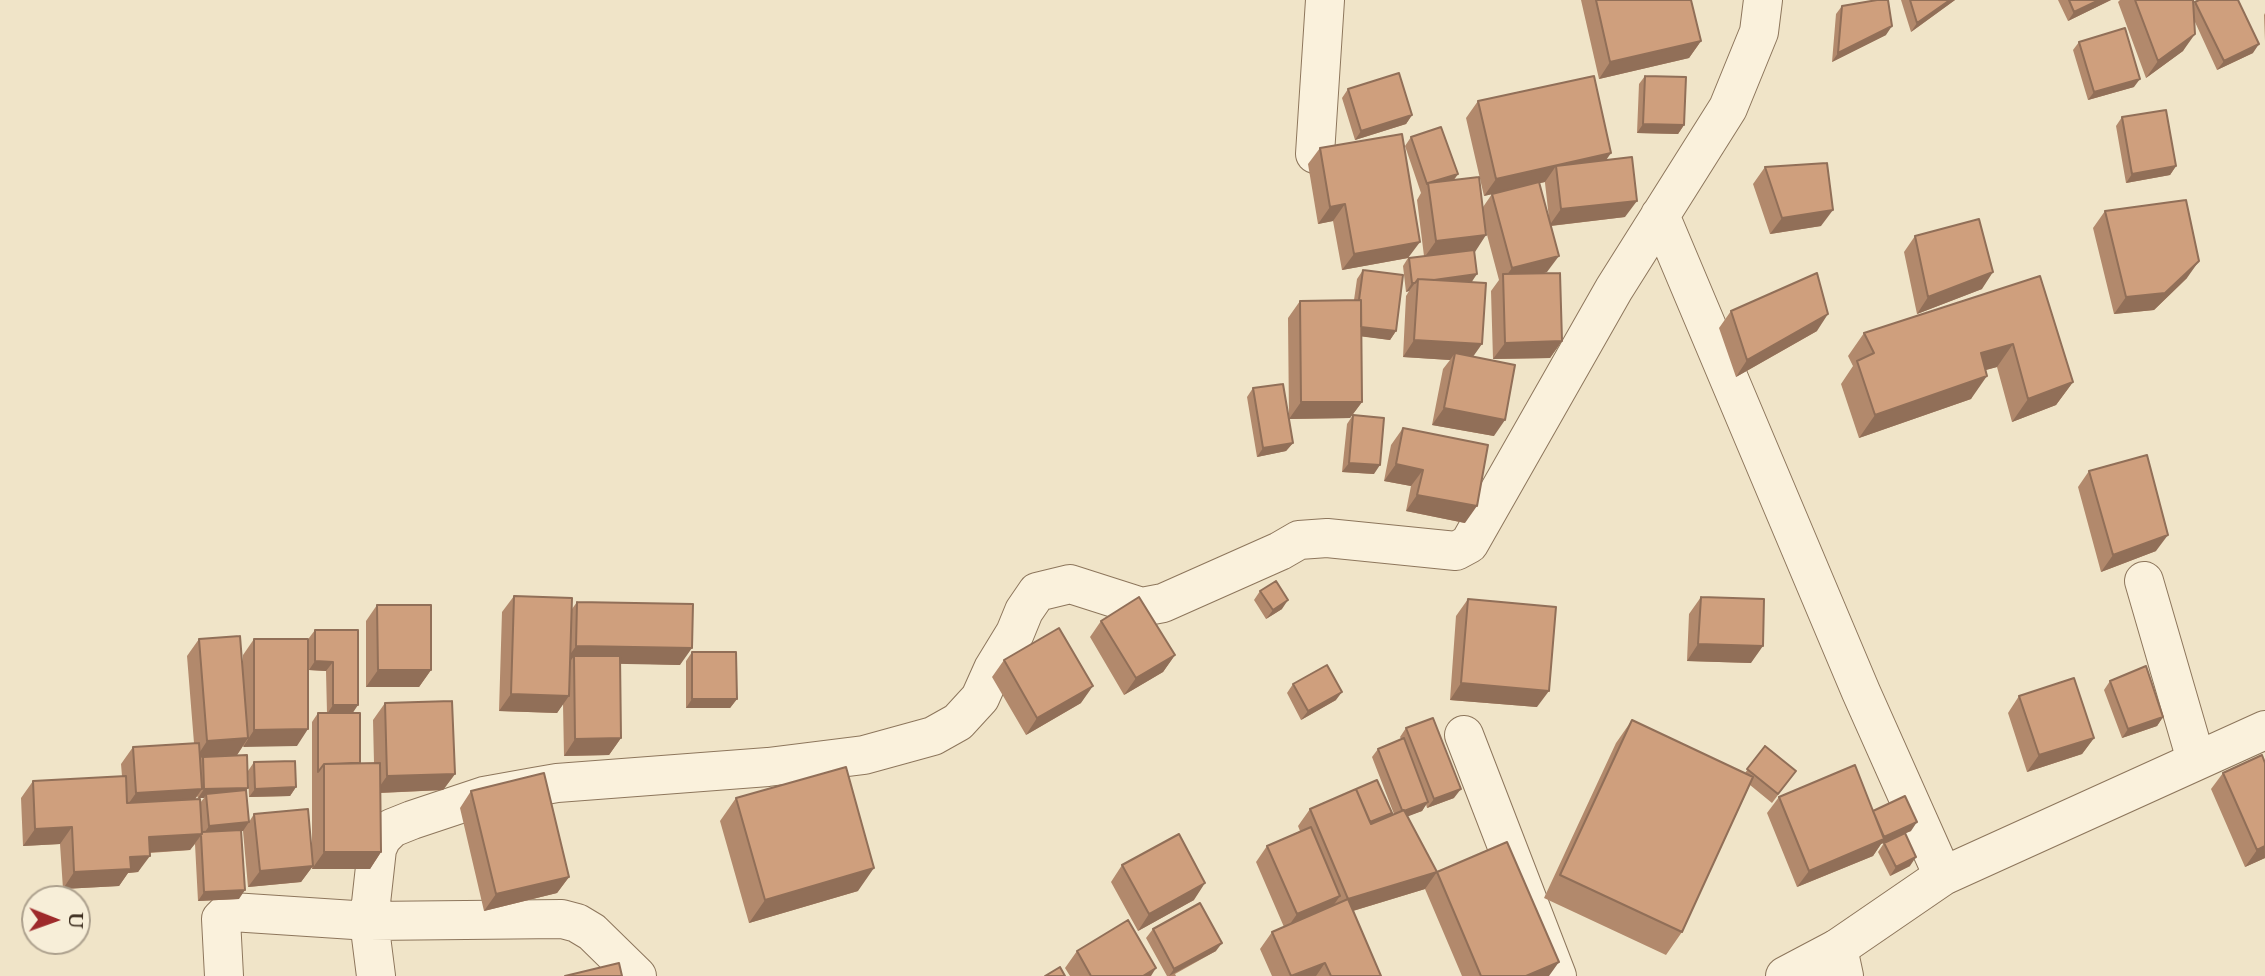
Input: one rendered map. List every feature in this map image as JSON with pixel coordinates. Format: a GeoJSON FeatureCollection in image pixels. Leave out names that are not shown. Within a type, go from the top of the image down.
{"type":"FeatureCollection","features":[{"type":"Feature","properties":{"kind":"street"},"geometry":{"type":"LineString","coordinates":[[1315,154],[1325,0]]}},
{"type":"Feature","properties":{"kind":"street"},"geometry":{"type":"LineString","coordinates":[[376,976],[369,921],[374,867],[382,838],[391,828],[472,800],[556,783],[768,767],[864,755],[933,736],[958,722],[980,698],[1024,611],[1037,592],[1070,584],[1142,607],[1163,603],[1299,540],[1327,538],[1455,551],[1469,544],[1607,300],[1728,108],[1759,32],[1763,0]]}},
{"type":"Feature","properties":{"kind":"street"},"geometry":{"type":"LineString","coordinates":[[1660,215],[1861,692],[1943,876]]}},
{"type":"Feature","properties":{"kind":"street"},"geometry":{"type":"LineString","coordinates":[[2144,581],[2196,760]]}},
{"type":"Feature","properties":{"kind":"street"},"geometry":{"type":"LineString","coordinates":[[1784,976],[1841,962],[1943,876],[2265,730]]}},
{"type":"Feature","properties":{"kind":"street"},"geometry":{"type":"LineString","coordinates":[[1464,735],[1557,976]]}},
{"type":"Feature","properties":{"kind":"street"},"geometry":{"type":"LineString","coordinates":[[222,945],[226,914],[232,912],[369,921],[562,919],[577,923],[592,932],[637,976]]}},
{"type":"Feature","properties":{"kind":"building"},"geometry":{"type":"Polygon","coordinates":[[[1596,0],[1691,0],[1701,41],[1610,62],[1596,0]]]}},
{"type":"Feature","properties":{"kind":"building"},"geometry":{"type":"Polygon","coordinates":[[[1888,0],[1892,26],[1838,53],[1842,6],[1888,0]]]}},
{"type":"Feature","properties":{"kind":"building"},"geometry":{"type":"Polygon","coordinates":[[[1910,0],[1950,0],[1917,23],[1910,0]]]}},
{"type":"Feature","properties":{"kind":"building"},"geometry":{"type":"Polygon","coordinates":[[[2069,0],[2099,0],[2074,12],[2069,0]]]}},
{"type":"Feature","properties":{"kind":"building"},"geometry":{"type":"Polygon","coordinates":[[[2135,0],[2193,0],[2195,34],[2158,61],[2135,0]]]}},
{"type":"Feature","properties":{"kind":"building"},"geometry":{"type":"Polygon","coordinates":[[[2238,0],[2259,44],[2224,61],[2195,2],[2238,0]]]}},
{"type":"Feature","properties":{"kind":"building"},"geometry":{"type":"Polygon","coordinates":[[[2125,28],[2140,79],[2094,92],[2079,42],[2125,28]]]}},
{"type":"Feature","properties":{"kind":"building"},"geometry":{"type":"Polygon","coordinates":[[[1399,73],[1412,115],[1361,131],[1348,89],[1399,73]]]}},
{"type":"Feature","properties":{"kind":"building"},"geometry":{"type":"Polygon","coordinates":[[[1594,76],[1611,153],[1496,179],[1478,101],[1594,76]]]}},
{"type":"Feature","properties":{"kind":"building"},"geometry":{"type":"Polygon","coordinates":[[[1645,76],[1686,77],[1684,125],[1643,124],[1645,76]]]}},
{"type":"Feature","properties":{"kind":"building"},"geometry":{"type":"Polygon","coordinates":[[[2166,110],[2176,166],[2132,174],[2122,117],[2166,110]]]}},
{"type":"Feature","properties":{"kind":"building"},"geometry":{"type":"Polygon","coordinates":[[[1441,127],[1458,174],[1427,184],[1411,137],[1441,127]]]}},
{"type":"Feature","properties":{"kind":"building"},"geometry":{"type":"Polygon","coordinates":[[[1402,134],[1420,242],[1354,254],[1345,204],[1330,207],[1320,148],[1402,134]]]}},
{"type":"Feature","properties":{"kind":"building"},"geometry":{"type":"Polygon","coordinates":[[[1632,157],[1637,201],[1561,209],[1556,166],[1632,157]]]}},
{"type":"Feature","properties":{"kind":"building"},"geometry":{"type":"Polygon","coordinates":[[[1827,163],[1833,210],[1782,218],[1765,167],[1827,163]]]}},
{"type":"Feature","properties":{"kind":"building"},"geometry":{"type":"Polygon","coordinates":[[[1479,177],[1486,235],[1436,241],[1428,183],[1479,177]]]}},
{"type":"Feature","properties":{"kind":"building"},"geometry":{"type":"Polygon","coordinates":[[[1539,182],[1559,256],[1512,268],[1492,194],[1539,182]]]}},
{"type":"Feature","properties":{"kind":"building"},"geometry":{"type":"Polygon","coordinates":[[[2186,200],[2199,261],[2165,293],[2126,297],[2105,211],[2186,200]]]}},
{"type":"Feature","properties":{"kind":"building"},"geometry":{"type":"Polygon","coordinates":[[[1979,219],[1993,272],[1928,297],[1915,236],[1979,219]]]}},
{"type":"Feature","properties":{"kind":"building"},"geometry":{"type":"Polygon","coordinates":[[[1474,250],[1477,274],[1434,280],[1418,279],[1412,283],[1409,258],[1474,250]]]}},
{"type":"Feature","properties":{"kind":"building"},"geometry":{"type":"Polygon","coordinates":[[[1363,270],[1403,275],[1396,331],[1361,327],[1359,300],[1363,270]]]}},
{"type":"Feature","properties":{"kind":"building"},"geometry":{"type":"Polygon","coordinates":[[[1560,273],[1562,341],[1505,343],[1503,274],[1560,273]]]}},
{"type":"Feature","properties":{"kind":"building"},"geometry":{"type":"Polygon","coordinates":[[[1817,273],[1828,314],[1747,360],[1731,311],[1817,273]]]}},
{"type":"Feature","properties":{"kind":"building"},"geometry":{"type":"Polygon","coordinates":[[[2040,276],[2073,382],[2028,399],[2013,344],[1981,353],[1987,376],[1875,415],[1857,361],[1874,353],[1864,333],[2040,276]]]}},
{"type":"Feature","properties":{"kind":"building"},"geometry":{"type":"Polygon","coordinates":[[[1418,279],[1486,283],[1482,344],[1414,340],[1418,279]]]}},
{"type":"Feature","properties":{"kind":"building"},"geometry":{"type":"Polygon","coordinates":[[[1361,300],[1362,402],[1301,402],[1300,301],[1361,300]]]}},
{"type":"Feature","properties":{"kind":"building"},"geometry":{"type":"Polygon","coordinates":[[[1455,353],[1515,365],[1505,420],[1444,408],[1455,353]]]}},
{"type":"Feature","properties":{"kind":"building"},"geometry":{"type":"Polygon","coordinates":[[[1283,384],[1293,443],[1263,448],[1253,388],[1283,384]]]}},
{"type":"Feature","properties":{"kind":"building"},"geometry":{"type":"Polygon","coordinates":[[[1353,415],[1384,418],[1380,465],[1349,463],[1353,415]]]}},
{"type":"Feature","properties":{"kind":"building"},"geometry":{"type":"Polygon","coordinates":[[[1403,428],[1488,445],[1477,506],[1417,495],[1423,470],[1396,464],[1403,428]]]}},
{"type":"Feature","properties":{"kind":"building"},"geometry":{"type":"Polygon","coordinates":[[[2147,455],[2168,535],[2113,555],[2089,471],[2147,455]]]}},
{"type":"Feature","properties":{"kind":"building"},"geometry":{"type":"Polygon","coordinates":[[[1276,581],[1288,600],[1273,610],[1260,591],[1276,581]]]}},
{"type":"Feature","properties":{"kind":"building"},"geometry":{"type":"Polygon","coordinates":[[[514,596],[572,598],[569,696],[511,694],[514,596]]]}},
{"type":"Feature","properties":{"kind":"building"},"geometry":{"type":"Polygon","coordinates":[[[1139,597],[1175,655],[1136,678],[1101,621],[1139,597]]]}},
{"type":"Feature","properties":{"kind":"building"},"geometry":{"type":"Polygon","coordinates":[[[1701,597],[1764,599],[1763,646],[1698,644],[1701,597]]]}},
{"type":"Feature","properties":{"kind":"building"},"geometry":{"type":"Polygon","coordinates":[[[1468,599],[1556,607],[1549,691],[1461,683],[1468,599]]]}},
{"type":"Feature","properties":{"kind":"building"},"geometry":{"type":"Polygon","coordinates":[[[577,602],[693,604],[692,648],[576,646],[577,602]]]}},
{"type":"Feature","properties":{"kind":"building"},"geometry":{"type":"Polygon","coordinates":[[[377,605],[431,605],[431,670],[378,670],[377,605]]]}},
{"type":"Feature","properties":{"kind":"building"},"geometry":{"type":"Polygon","coordinates":[[[1059,628],[1093,686],[1037,718],[1004,660],[1059,628]]]}},
{"type":"Feature","properties":{"kind":"building"},"geometry":{"type":"Polygon","coordinates":[[[315,630],[358,630],[358,705],[333,705],[333,662],[315,661],[315,630]]]}},
{"type":"Feature","properties":{"kind":"building"},"geometry":{"type":"Polygon","coordinates":[[[240,636],[248,738],[207,741],[199,639],[240,636]]]}},
{"type":"Feature","properties":{"kind":"building"},"geometry":{"type":"Polygon","coordinates":[[[254,639],[308,639],[308,729],[254,730],[254,639]]]}},
{"type":"Feature","properties":{"kind":"building"},"geometry":{"type":"Polygon","coordinates":[[[692,652],[736,652],[737,699],[692,699],[692,652]]]}},
{"type":"Feature","properties":{"kind":"building"},"geometry":{"type":"Polygon","coordinates":[[[574,656],[620,656],[621,738],[575,739],[574,656]]]}},
{"type":"Feature","properties":{"kind":"building"},"geometry":{"type":"Polygon","coordinates":[[[1327,665],[1342,692],[1308,711],[1293,684],[1327,665]]]}},
{"type":"Feature","properties":{"kind":"building"},"geometry":{"type":"Polygon","coordinates":[[[2146,666],[2163,717],[2128,729],[2110,681],[2146,666]]]}},
{"type":"Feature","properties":{"kind":"building"},"geometry":{"type":"Polygon","coordinates":[[[2074,678],[2094,738],[2039,755],[2019,696],[2074,678]]]}},
{"type":"Feature","properties":{"kind":"building"},"geometry":{"type":"Polygon","coordinates":[[[452,701],[455,774],[387,776],[385,703],[452,701]]]}},
{"type":"Feature","properties":{"kind":"building"},"geometry":{"type":"Polygon","coordinates":[[[318,713],[360,713],[360,763],[324,764],[318,772],[318,713]]]}},
{"type":"Feature","properties":{"kind":"building"},"geometry":{"type":"Polygon","coordinates":[[[1433,718],[1461,789],[1434,799],[1406,728],[1433,718]]]}},
{"type":"Feature","properties":{"kind":"building"},"geometry":{"type":"Polygon","coordinates":[[[1632,720],[1753,777],[1682,932],[1560,875],[1632,720]]]}},
{"type":"Feature","properties":{"kind":"building"},"geometry":{"type":"Polygon","coordinates":[[[1404,738],[1428,802],[1404,811],[1378,749],[1404,738]]]}},
{"type":"Feature","properties":{"kind":"building"},"geometry":{"type":"Polygon","coordinates":[[[199,743],[202,789],[136,793],[133,747],[199,743]]]}},
{"type":"Feature","properties":{"kind":"building"},"geometry":{"type":"Polygon","coordinates":[[[1765,746],[1796,771],[1778,794],[1747,769],[1765,746]]]}},
{"type":"Feature","properties":{"kind":"building"},"geometry":{"type":"Polygon","coordinates":[[[247,755],[248,788],[204,789],[203,757],[247,755]]]}},
{"type":"Feature","properties":{"kind":"building"},"geometry":{"type":"Polygon","coordinates":[[[2262,755],[2265,763],[2265,846],[2257,850],[2223,773],[2262,755]]]}},
{"type":"Feature","properties":{"kind":"building"},"geometry":{"type":"Polygon","coordinates":[[[295,761],[296,787],[255,789],[254,762],[295,761]]]}},
{"type":"Feature","properties":{"kind":"building"},"geometry":{"type":"Polygon","coordinates":[[[380,763],[381,852],[324,852],[324,764],[380,763]]]}},
{"type":"Feature","properties":{"kind":"building"},"geometry":{"type":"Polygon","coordinates":[[[1855,765],[1884,839],[1809,871],[1779,797],[1855,765]]]}},
{"type":"Feature","properties":{"kind":"building"},"geometry":{"type":"Polygon","coordinates":[[[846,767],[874,868],[765,900],[736,798],[846,767]]]}},
{"type":"Feature","properties":{"kind":"building"},"geometry":{"type":"Polygon","coordinates":[[[544,773],[569,877],[496,894],[471,791],[544,773]]]}},
{"type":"Feature","properties":{"kind":"building"},"geometry":{"type":"Polygon","coordinates":[[[126,776],[127,803],[200,799],[202,834],[149,837],[150,856],[130,857],[131,869],[74,872],[72,827],[35,829],[33,781],[126,776]]]}},
{"type":"Feature","properties":{"kind":"building"},"geometry":{"type":"Polygon","coordinates":[[[1377,780],[1392,813],[1370,822],[1356,789],[1377,780]]]}},
{"type":"Feature","properties":{"kind":"building"},"geometry":{"type":"Polygon","coordinates":[[[1356,789],[1371,824],[1404,810],[1437,872],[1348,899],[1310,809],[1356,789]]]}},
{"type":"Feature","properties":{"kind":"building"},"geometry":{"type":"Polygon","coordinates":[[[246,790],[249,822],[209,826],[206,794],[246,790]]]}},
{"type":"Feature","properties":{"kind":"building"},"geometry":{"type":"Polygon","coordinates":[[[1905,796],[1917,822],[1884,837],[1873,811],[1905,796]]]}},
{"type":"Feature","properties":{"kind":"building"},"geometry":{"type":"Polygon","coordinates":[[[308,809],[313,866],[260,871],[254,814],[308,809]]]}},
{"type":"Feature","properties":{"kind":"building"},"geometry":{"type":"Polygon","coordinates":[[[1311,827],[1340,896],[1297,914],[1267,846],[1311,827]]]}},
{"type":"Feature","properties":{"kind":"building"},"geometry":{"type":"Polygon","coordinates":[[[241,830],[245,890],[204,892],[202,832],[241,830]]]}},
{"type":"Feature","properties":{"kind":"building"},"geometry":{"type":"Polygon","coordinates":[[[1905,833],[1916,857],[1896,867],[1884,843],[1905,833]]]}},
{"type":"Feature","properties":{"kind":"building"},"geometry":{"type":"Polygon","coordinates":[[[1179,834],[1205,883],[1149,914],[1122,865],[1179,834]]]}},
{"type":"Feature","properties":{"kind":"building"},"geometry":{"type":"Polygon","coordinates":[[[1507,842],[1559,962],[1526,976],[1481,976],[1437,872],[1507,842]]]}},
{"type":"Feature","properties":{"kind":"building"},"geometry":{"type":"Polygon","coordinates":[[[1348,899],[1381,976],[1331,976],[1325,963],[1291,976],[1272,932],[1348,899]]]}},
{"type":"Feature","properties":{"kind":"building"},"geometry":{"type":"Polygon","coordinates":[[[1200,903],[1222,943],[1174,969],[1153,929],[1200,903]]]}},
{"type":"Feature","properties":{"kind":"building"},"geometry":{"type":"Polygon","coordinates":[[[1128,920],[1156,968],[1143,976],[1091,976],[1077,951],[1128,920]]]}},
{"type":"Feature","properties":{"kind":"building"},"geometry":{"type":"Polygon","coordinates":[[[619,963],[622,976],[565,976],[619,963]]]}},
{"type":"Feature","properties":{"kind":"building"},"geometry":{"type":"Polygon","coordinates":[[[1060,967],[1065,976],[1045,976],[1060,967]]]}}]}
